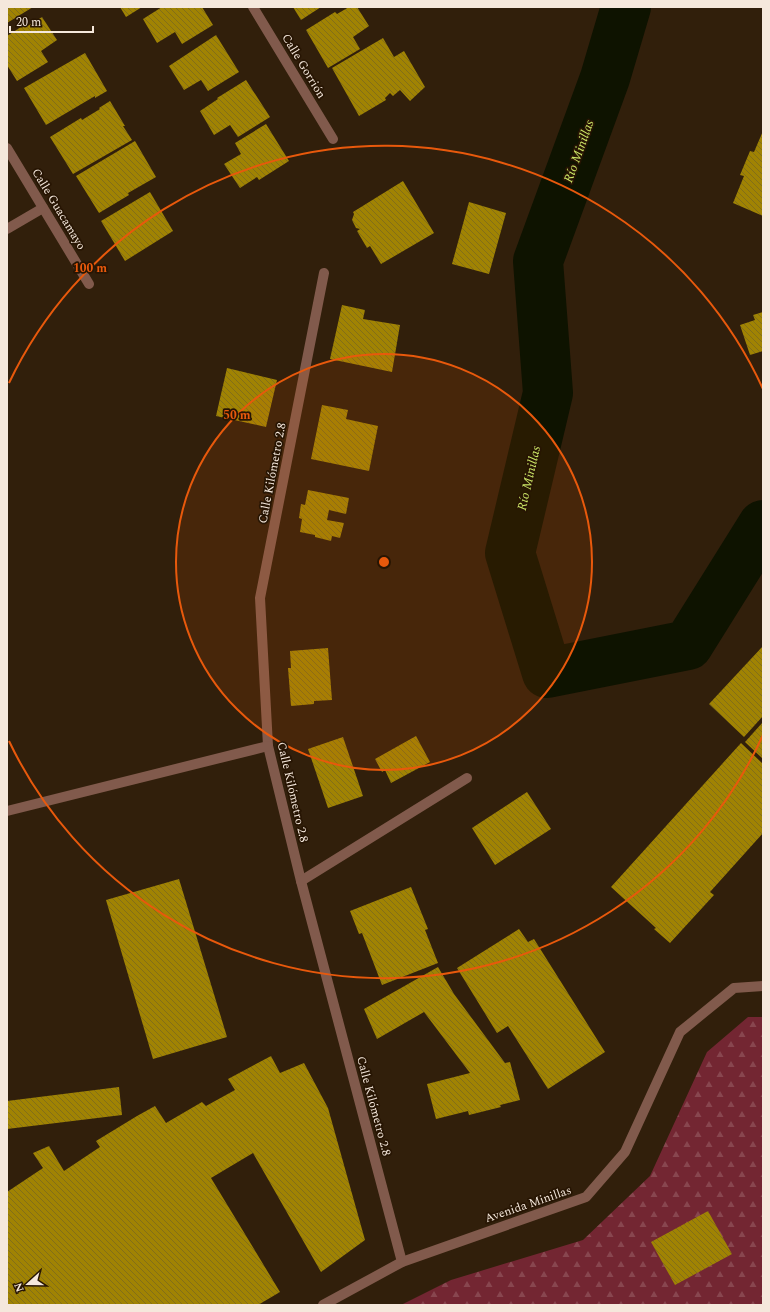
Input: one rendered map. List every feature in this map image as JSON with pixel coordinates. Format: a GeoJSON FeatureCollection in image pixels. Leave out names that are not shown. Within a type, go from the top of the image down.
{"type":"FeatureCollection","features":[{"type":"Feature","properties":{"kind":"street","name":"Calle Gorrión"},"geometry":{"type":"LineString","coordinates":[[253,7],[333,139]]}},
{"type":"Feature","properties":{"kind":"street","name":"Calle Guacamayo"},"geometry":{"type":"LineString","coordinates":[[7,148],[88,284]]}},
{"type":"Feature","properties":{"kind":"street"},"geometry":{"type":"LineString","coordinates":[[7,229],[43,208]]}},
{"type":"Feature","properties":{"kind":"street","name":"Calle Kilómetro 2.8"},"geometry":{"type":"LineString","coordinates":[[324,273],[260,598],[268,746],[301,881],[402,1262]]}},
{"type":"Feature","properties":{"kind":"street"},"geometry":{"type":"LineString","coordinates":[[7,811],[268,746]]}},
{"type":"Feature","properties":{"kind":"street"},"geometry":{"type":"LineString","coordinates":[[301,881],[467,778]]}},
{"type":"Feature","properties":{"kind":"street","name":"Avenida Minillas"},"geometry":{"type":"LineString","coordinates":[[323,1305],[402,1262],[586,1197],[625,1152],[680,1032],[734,988],[763,986]]}},
{"type":"Feature","properties":{"kind":"green space"},"geometry":{"type":"Polygon","coordinates":[[[748,1017],[763,1017],[763,1305],[401,1305],[451,1280],[583,1240],[650,1176],[707,1052],[748,1017]]]}},
{"type":"Feature","properties":{"kind":"building"},"geometry":{"type":"Polygon","coordinates":[[[7,7],[33,7],[7,23],[7,7]]]}},
{"type":"Feature","properties":{"kind":"building"},"geometry":{"type":"Polygon","coordinates":[[[120,7],[142,7],[126,17],[120,7]]]}},
{"type":"Feature","properties":{"kind":"building"},"geometry":{"type":"Polygon","coordinates":[[[162,7],[202,7],[213,25],[182,44],[175,32],[157,43],[143,19],[162,7]]]}},
{"type":"Feature","properties":{"kind":"building"},"geometry":{"type":"Polygon","coordinates":[[[293,7],[321,7],[301,20],[293,7]]]}},
{"type":"Feature","properties":{"kind":"building"},"geometry":{"type":"Polygon","coordinates":[[[349,7],[357,7],[369,26],[353,37],[360,49],[328,68],[306,30],[335,12],[337,14],[349,7]]]}},
{"type":"Feature","properties":{"kind":"building"},"geometry":{"type":"Polygon","coordinates":[[[42,17],[57,40],[41,51],[48,62],[17,81],[7,65],[7,36],[24,25],[26,27],[42,17]]]}},
{"type":"Feature","properties":{"kind":"building"},"geometry":{"type":"Polygon","coordinates":[[[216,35],[239,72],[208,91],[201,80],[184,90],[169,66],[216,35]]]}},
{"type":"Feature","properties":{"kind":"building"},"geometry":{"type":"Polygon","coordinates":[[[383,38],[394,57],[404,51],[425,87],[410,101],[400,90],[393,96],[390,93],[385,98],[386,100],[359,116],[332,68],[383,38]]]}},
{"type":"Feature","properties":{"kind":"building"},"geometry":{"type":"Polygon","coordinates":[[[85,53],[107,91],[95,98],[95,96],[46,125],[24,88],[85,53]]]}},
{"type":"Feature","properties":{"kind":"building"},"geometry":{"type":"Polygon","coordinates":[[[246,80],[270,117],[238,137],[230,125],[214,135],[200,111],[218,99],[217,98],[246,80]]]}},
{"type":"Feature","properties":{"kind":"building"},"geometry":{"type":"Polygon","coordinates":[[[110,101],[132,140],[73,174],[50,137],[81,118],[82,120],[110,101]]]}},
{"type":"Feature","properties":{"kind":"building"},"geometry":{"type":"Polygon","coordinates":[[[266,124],[289,161],[259,180],[257,177],[240,188],[224,164],[241,154],[235,143],[266,124]]]}},
{"type":"Feature","properties":{"kind":"building"},"geometry":{"type":"Polygon","coordinates":[[[763,131],[763,216],[733,203],[744,176],[740,175],[750,151],[754,152],[763,131]]]}},
{"type":"Feature","properties":{"kind":"building"},"geometry":{"type":"Polygon","coordinates":[[[135,141],[156,177],[128,193],[129,195],[99,213],[76,176],[135,141]]]}},
{"type":"Feature","properties":{"kind":"building"},"geometry":{"type":"Polygon","coordinates":[[[403,181],[434,233],[381,264],[370,246],[367,248],[357,231],[360,229],[356,228],[352,220],[354,214],[353,212],[403,181]]]}},
{"type":"Feature","properties":{"kind":"building"},"geometry":{"type":"Polygon","coordinates":[[[150,192],[173,231],[125,261],[101,221],[150,192]]]}},
{"type":"Feature","properties":{"kind":"building"},"geometry":{"type":"Polygon","coordinates":[[[469,202],[506,213],[489,274],[452,264],[469,202]]]}},
{"type":"Feature","properties":{"kind":"building"},"geometry":{"type":"Polygon","coordinates":[[[342,305],[365,310],[363,319],[400,325],[392,372],[330,359],[342,305]]]}},
{"type":"Feature","properties":{"kind":"building"},"geometry":{"type":"Polygon","coordinates":[[[763,312],[763,351],[750,355],[740,325],[755,320],[753,315],[763,312]]]}},
{"type":"Feature","properties":{"kind":"building"},"geometry":{"type":"Polygon","coordinates":[[[227,368],[277,380],[266,427],[216,416],[227,368]]]}},
{"type":"Feature","properties":{"kind":"building"},"geometry":{"type":"Polygon","coordinates":[[[322,405],[348,410],[346,419],[378,426],[369,471],[311,459],[322,405]]]}},
{"type":"Feature","properties":{"kind":"building"},"geometry":{"type":"Polygon","coordinates":[[[308,490],[349,498],[346,514],[329,510],[327,520],[344,523],[340,538],[332,536],[331,541],[315,537],[315,535],[300,532],[302,519],[299,518],[301,504],[305,505],[308,490]]]}},
{"type":"Feature","properties":{"kind":"building"},"geometry":{"type":"Polygon","coordinates":[[[763,646],[763,716],[744,737],[709,704],[763,646]]]}},
{"type":"Feature","properties":{"kind":"building"},"geometry":{"type":"Polygon","coordinates":[[[328,648],[332,700],[314,701],[314,704],[291,706],[288,668],[291,668],[290,651],[328,648]]]}},
{"type":"Feature","properties":{"kind":"building"},"geometry":{"type":"Polygon","coordinates":[[[763,722],[763,759],[745,742],[763,722]]]}},
{"type":"Feature","properties":{"kind":"building"},"geometry":{"type":"Polygon","coordinates":[[[416,736],[430,762],[391,783],[385,770],[382,772],[375,759],[416,736]]]}},
{"type":"Feature","properties":{"kind":"building"},"geometry":{"type":"Polygon","coordinates":[[[343,737],[363,796],[328,808],[308,749],[343,737]]]}},
{"type":"Feature","properties":{"kind":"building"},"geometry":{"type":"Polygon","coordinates":[[[741,743],[763,764],[763,833],[710,892],[714,895],[670,943],[654,929],[656,928],[611,887],[741,743]]]}},
{"type":"Feature","properties":{"kind":"building"},"geometry":{"type":"Polygon","coordinates":[[[527,792],[551,829],[495,865],[472,828],[527,792]]]}},
{"type":"Feature","properties":{"kind":"building"},"geometry":{"type":"Polygon","coordinates":[[[179,879],[227,1037],[153,1059],[106,900],[179,879]]]}},
{"type":"Feature","properties":{"kind":"building"},"geometry":{"type":"Polygon","coordinates":[[[411,887],[428,929],[425,930],[438,963],[382,985],[362,933],[359,934],[350,911],[411,887]]]}},
{"type":"Feature","properties":{"kind":"building"},"geometry":{"type":"Polygon","coordinates":[[[519,929],[528,942],[534,939],[605,1052],[548,1089],[508,1026],[497,1033],[457,968],[519,929]]]}},
{"type":"Feature","properties":{"kind":"building"},"geometry":{"type":"Polygon","coordinates":[[[438,967],[454,994],[505,1063],[510,1062],[520,1100],[500,1105],[501,1107],[469,1115],[468,1111],[436,1119],[427,1084],[470,1073],[424,1012],[377,1039],[364,1009],[438,967]]]}},
{"type":"Feature","properties":{"kind":"building"},"geometry":{"type":"Polygon","coordinates":[[[271,1056],[280,1073],[304,1063],[328,1108],[365,1240],[321,1272],[253,1153],[211,1178],[280,1292],[258,1305],[7,1305],[7,1192],[43,1168],[33,1153],[49,1146],[64,1171],[100,1147],[96,1141],[155,1106],[166,1123],[202,1102],[206,1106],[235,1090],[228,1079],[271,1056]]]}},
{"type":"Feature","properties":{"kind":"building"},"geometry":{"type":"Polygon","coordinates":[[[119,1087],[122,1115],[7,1129],[7,1101],[119,1087]]]}},
{"type":"Feature","properties":{"kind":"building"},"geometry":{"type":"Polygon","coordinates":[[[708,1211],[732,1254],[675,1285],[651,1242],[708,1211]]]}},
{"type":"Feature","properties":{"kind":"waterway","name":"Río Minillas"},"geometry":{"type":"LineString","coordinates":[[626,7],[605,78],[538,261],[548,393],[510,553],[547,673],[688,645],[763,525]]}}]}
